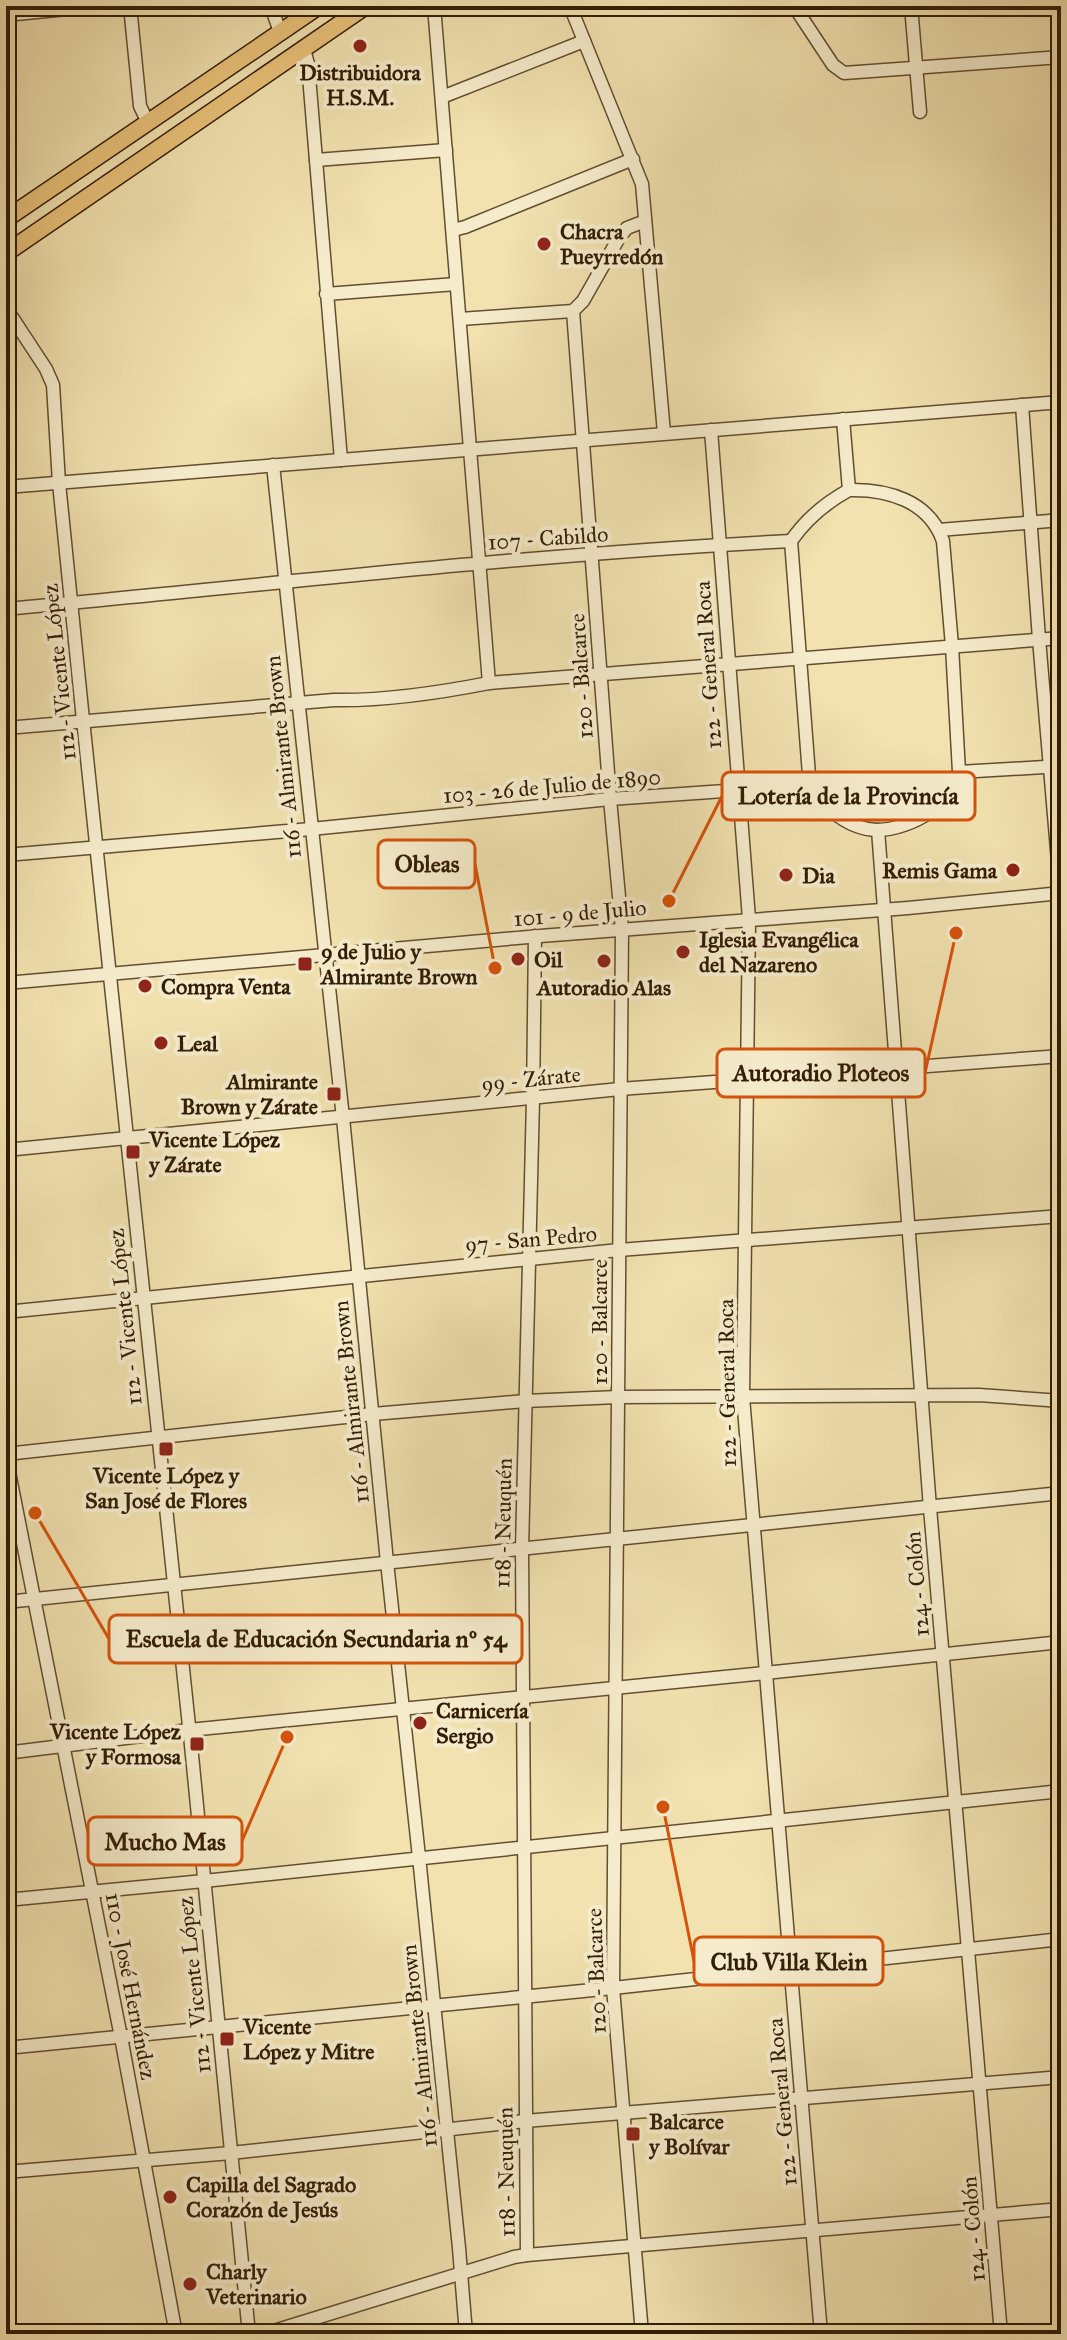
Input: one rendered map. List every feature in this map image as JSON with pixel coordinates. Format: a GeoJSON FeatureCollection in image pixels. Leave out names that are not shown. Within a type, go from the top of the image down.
{"type":"FeatureCollection","features":[{"type":"Feature","properties":{"kind":"main road"},"geometry":{"type":"LineString","coordinates":[[6,219],[319,6]]}},
{"type":"Feature","properties":{"kind":"main road"},"geometry":{"type":"LineString","coordinates":[[6,253],[366,6]]}},
{"type":"Feature","properties":{"kind":"street"},"geometry":{"type":"LineString","coordinates":[[6,15],[97,6]]}},
{"type":"Feature","properties":{"kind":"street"},"geometry":{"type":"LineString","coordinates":[[130,6],[140,106],[148,123]]}},
{"type":"Feature","properties":{"kind":"street"},"geometry":{"type":"LineString","coordinates":[[271,6],[280,32]]}},
{"type":"Feature","properties":{"kind":"street"},"geometry":{"type":"LineString","coordinates":[[434,6],[489,683]]}},
{"type":"Feature","properties":{"kind":"street"},"geometry":{"type":"LineString","coordinates":[[570,6],[642,184],[664,433]]}},
{"type":"Feature","properties":{"kind":"street"},"geometry":{"type":"LineString","coordinates":[[794,6],[833,65],[844,73],[1061,57]]}},
{"type":"Feature","properties":{"kind":"street"},"geometry":{"type":"LineString","coordinates":[[911,6],[920,112]]}},
{"type":"Feature","properties":{"kind":"street"},"geometry":{"type":"LineString","coordinates":[[442,97],[584,41]]}},
{"type":"Feature","properties":{"kind":"street"},"geometry":{"type":"LineString","coordinates":[[304,49],[308,64],[341,460]]}},
{"type":"Feature","properties":{"kind":"street"},"geometry":{"type":"LineString","coordinates":[[316,160],[446,150]]}},
{"type":"Feature","properties":{"kind":"street"},"geometry":{"type":"LineString","coordinates":[[453,230],[633,159]]}},
{"type":"Feature","properties":{"kind":"street"},"geometry":{"type":"LineString","coordinates":[[460,319],[573,311],[583,301],[620,236],[627,228],[645,221]]}},
{"type":"Feature","properties":{"kind":"street"},"geometry":{"type":"LineString","coordinates":[[326,294],[456,284]]}},
{"type":"Feature","properties":{"kind":"street","name":"112 - Vicente López"},"geometry":{"type":"LineString","coordinates":[[6,308],[53,385],[59,483],[249,2334]]}},
{"type":"Feature","properties":{"kind":"street","name":"120 - Balcarce"},"geometry":{"type":"LineString","coordinates":[[573,311],[622,929],[613,1988],[642,2334]]}},
{"type":"Feature","properties":{"kind":"street"},"geometry":{"type":"LineString","coordinates":[[6,487],[1061,402]]}},
{"type":"Feature","properties":{"kind":"street"},"geometry":{"type":"LineString","coordinates":[[1022,405],[1039,639],[1056,766],[1061,895]]}},
{"type":"Feature","properties":{"kind":"street"},"geometry":{"type":"LineString","coordinates":[[843,419],[849,490]]}},
{"type":"Feature","properties":{"kind":"street","name":"122 - General Roca"},"geometry":{"type":"LineString","coordinates":[[711,430],[749,919],[743,1397],[821,2334]]}},
{"type":"Feature","properties":{"kind":"street","name":"116 - Almirante Brown"},"geometry":{"type":"LineString","coordinates":[[273,465],[343,1118],[466,2334]]}},
{"type":"Feature","properties":{"kind":"street"},"geometry":{"type":"LineString","coordinates":[[849,490],[899,497],[921,510],[939,530],[943,541],[952,646],[959,772],[943,800],[931,811],[904,825],[878,830],[865,828],[838,815],[811,785],[791,541],[814,513],[849,490]]}},
{"type":"Feature","properties":{"kind":"street"},"geometry":{"type":"LineString","coordinates":[[939,530],[1061,520]]}},
{"type":"Feature","properties":{"kind":"street","name":"107 - Cabildo"},"geometry":{"type":"LineString","coordinates":[[6,609],[478,564],[791,541]]}},
{"type":"Feature","properties":{"kind":"street"},"geometry":{"type":"LineString","coordinates":[[6,728],[369,699],[489,683],[1061,638]]}},
{"type":"Feature","properties":{"kind":"street"},"geometry":{"type":"LineString","coordinates":[[959,772],[1056,766]]}},
{"type":"Feature","properties":{"kind":"street","name":"103 - 26 de Julio de 1890"},"geometry":{"type":"LineString","coordinates":[[6,855],[97,849],[610,799],[811,785]]}},
{"type":"Feature","properties":{"kind":"street","name":"124 - Colón"},"geometry":{"type":"LineString","coordinates":[[878,830],[930,1508],[1001,2334]]}},
{"type":"Feature","properties":{"kind":"street","name":"101 - 9 de Julio"},"geometry":{"type":"LineString","coordinates":[[6,983],[535,936],[1061,895]]}},
{"type":"Feature","properties":{"kind":"street","name":"118 - Neuquén"},"geometry":{"type":"LineString","coordinates":[[527,2255],[522,1549],[535,936]]}},
{"type":"Feature","properties":{"kind":"street","name":"99 - Zárate"},"geometry":{"type":"LineString","coordinates":[[6,1150],[620,1089],[1061,1056]]}},
{"type":"Feature","properties":{"kind":"street","name":"97 - San Pedro"},"geometry":{"type":"LineString","coordinates":[[6,1312],[619,1250],[1061,1216]]}},
{"type":"Feature","properties":{"kind":"street"},"geometry":{"type":"LineString","coordinates":[[6,1456],[373,1414],[525,1401],[618,1397],[996,1395],[1061,1401]]}},
{"type":"Feature","properties":{"kind":"street","name":"110 - José Hernández"},"geometry":{"type":"LineString","coordinates":[[6,1456],[121,2037],[176,2334]]}},
{"type":"Feature","properties":{"kind":"street"},"geometry":{"type":"LineString","coordinates":[[6,1602],[1061,1493]]}},
{"type":"Feature","properties":{"kind":"street"},"geometry":{"type":"LineString","coordinates":[[6,1753],[189,1730],[1061,1642]]}},
{"type":"Feature","properties":{"kind":"street"},"geometry":{"type":"LineString","coordinates":[[6,1900],[1061,1791]]}},
{"type":"Feature","properties":{"kind":"street"},"geometry":{"type":"LineString","coordinates":[[6,2048],[613,1988],[1061,1939]]}},
{"type":"Feature","properties":{"kind":"street"},"geometry":{"type":"LineString","coordinates":[[6,2172],[231,2153],[525,2121],[1061,2077]]}},
{"type":"Feature","properties":{"kind":"street"},"geometry":{"type":"LineString","coordinates":[[264,2334],[527,2255],[1061,2209]]}},
{"type":"Feature","properties":{"kind":"place","name":"Distribuidora H.S.M."},"geometry":{"type":"Point","coordinates":[360,46]}},
{"type":"Feature","properties":{"kind":"place","name":"Chacra Pueyrredón"},"geometry":{"type":"Point","coordinates":[544,244]}},
{"type":"Feature","properties":{"kind":"place","name":"Remis Gama"},"geometry":{"type":"Point","coordinates":[1013,870]}},
{"type":"Feature","properties":{"kind":"place","name":"Dia"},"geometry":{"type":"Point","coordinates":[786,875]}},
{"type":"Feature","properties":{"kind":"place","name":"Lotería de la Provincía"},"geometry":{"type":"Point","coordinates":[669,901]}},
{"type":"Feature","properties":{"kind":"place","name":"Autoradio Ploteos"},"geometry":{"type":"Point","coordinates":[956,933]}},
{"type":"Feature","properties":{"kind":"place","name":"Iglesia Evangélica del Nazareno"},"geometry":{"type":"Point","coordinates":[683,952]}},
{"type":"Feature","properties":{"kind":"place","name":"Oil"},"geometry":{"type":"Point","coordinates":[518,959]}},
{"type":"Feature","properties":{"kind":"place","name":"Autoradio Alas"},"geometry":{"type":"Point","coordinates":[604,961]}},
{"type":"Feature","properties":{"kind":"place","name":"9 de Julio y Almirante Brown"},"geometry":{"type":"Point","coordinates":[305,964]}},
{"type":"Feature","properties":{"kind":"place","name":"Obleas"},"geometry":{"type":"Point","coordinates":[495,968]}},
{"type":"Feature","properties":{"kind":"place","name":"Compra Venta"},"geometry":{"type":"Point","coordinates":[145,986]}},
{"type":"Feature","properties":{"kind":"place","name":"Leal"},"geometry":{"type":"Point","coordinates":[161,1043]}},
{"type":"Feature","properties":{"kind":"place","name":"Almirante Brown y Zárate"},"geometry":{"type":"Point","coordinates":[334,1094]}},
{"type":"Feature","properties":{"kind":"place","name":"Vicente López y Zárate"},"geometry":{"type":"Point","coordinates":[133,1152]}},
{"type":"Feature","properties":{"kind":"place","name":"Vicente López y San José de Flores"},"geometry":{"type":"Point","coordinates":[166,1449]}},
{"type":"Feature","properties":{"kind":"place","name":"Escuela de Educación Secundaria nº 54"},"geometry":{"type":"Point","coordinates":[35,1513]}},
{"type":"Feature","properties":{"kind":"place","name":"Carnicería Sergio"},"geometry":{"type":"Point","coordinates":[420,1723]}},
{"type":"Feature","properties":{"kind":"place","name":"Mucho Mas"},"geometry":{"type":"Point","coordinates":[287,1737]}},
{"type":"Feature","properties":{"kind":"place","name":"Vicente López y Formosa"},"geometry":{"type":"Point","coordinates":[197,1744]}},
{"type":"Feature","properties":{"kind":"place","name":"Club Villa Klein"},"geometry":{"type":"Point","coordinates":[663,1807]}},
{"type":"Feature","properties":{"kind":"place","name":"Vicente López y Mitre"},"geometry":{"type":"Point","coordinates":[227,2039]}},
{"type":"Feature","properties":{"kind":"place","name":"Balcarce y Bolívar"},"geometry":{"type":"Point","coordinates":[633,2134]}},
{"type":"Feature","properties":{"kind":"place","name":"Capilla del Sagrado Corazón de Jesús"},"geometry":{"type":"Point","coordinates":[170,2197]}},
{"type":"Feature","properties":{"kind":"place","name":"Charly Veterinario"},"geometry":{"type":"Point","coordinates":[190,2284]}}]}
